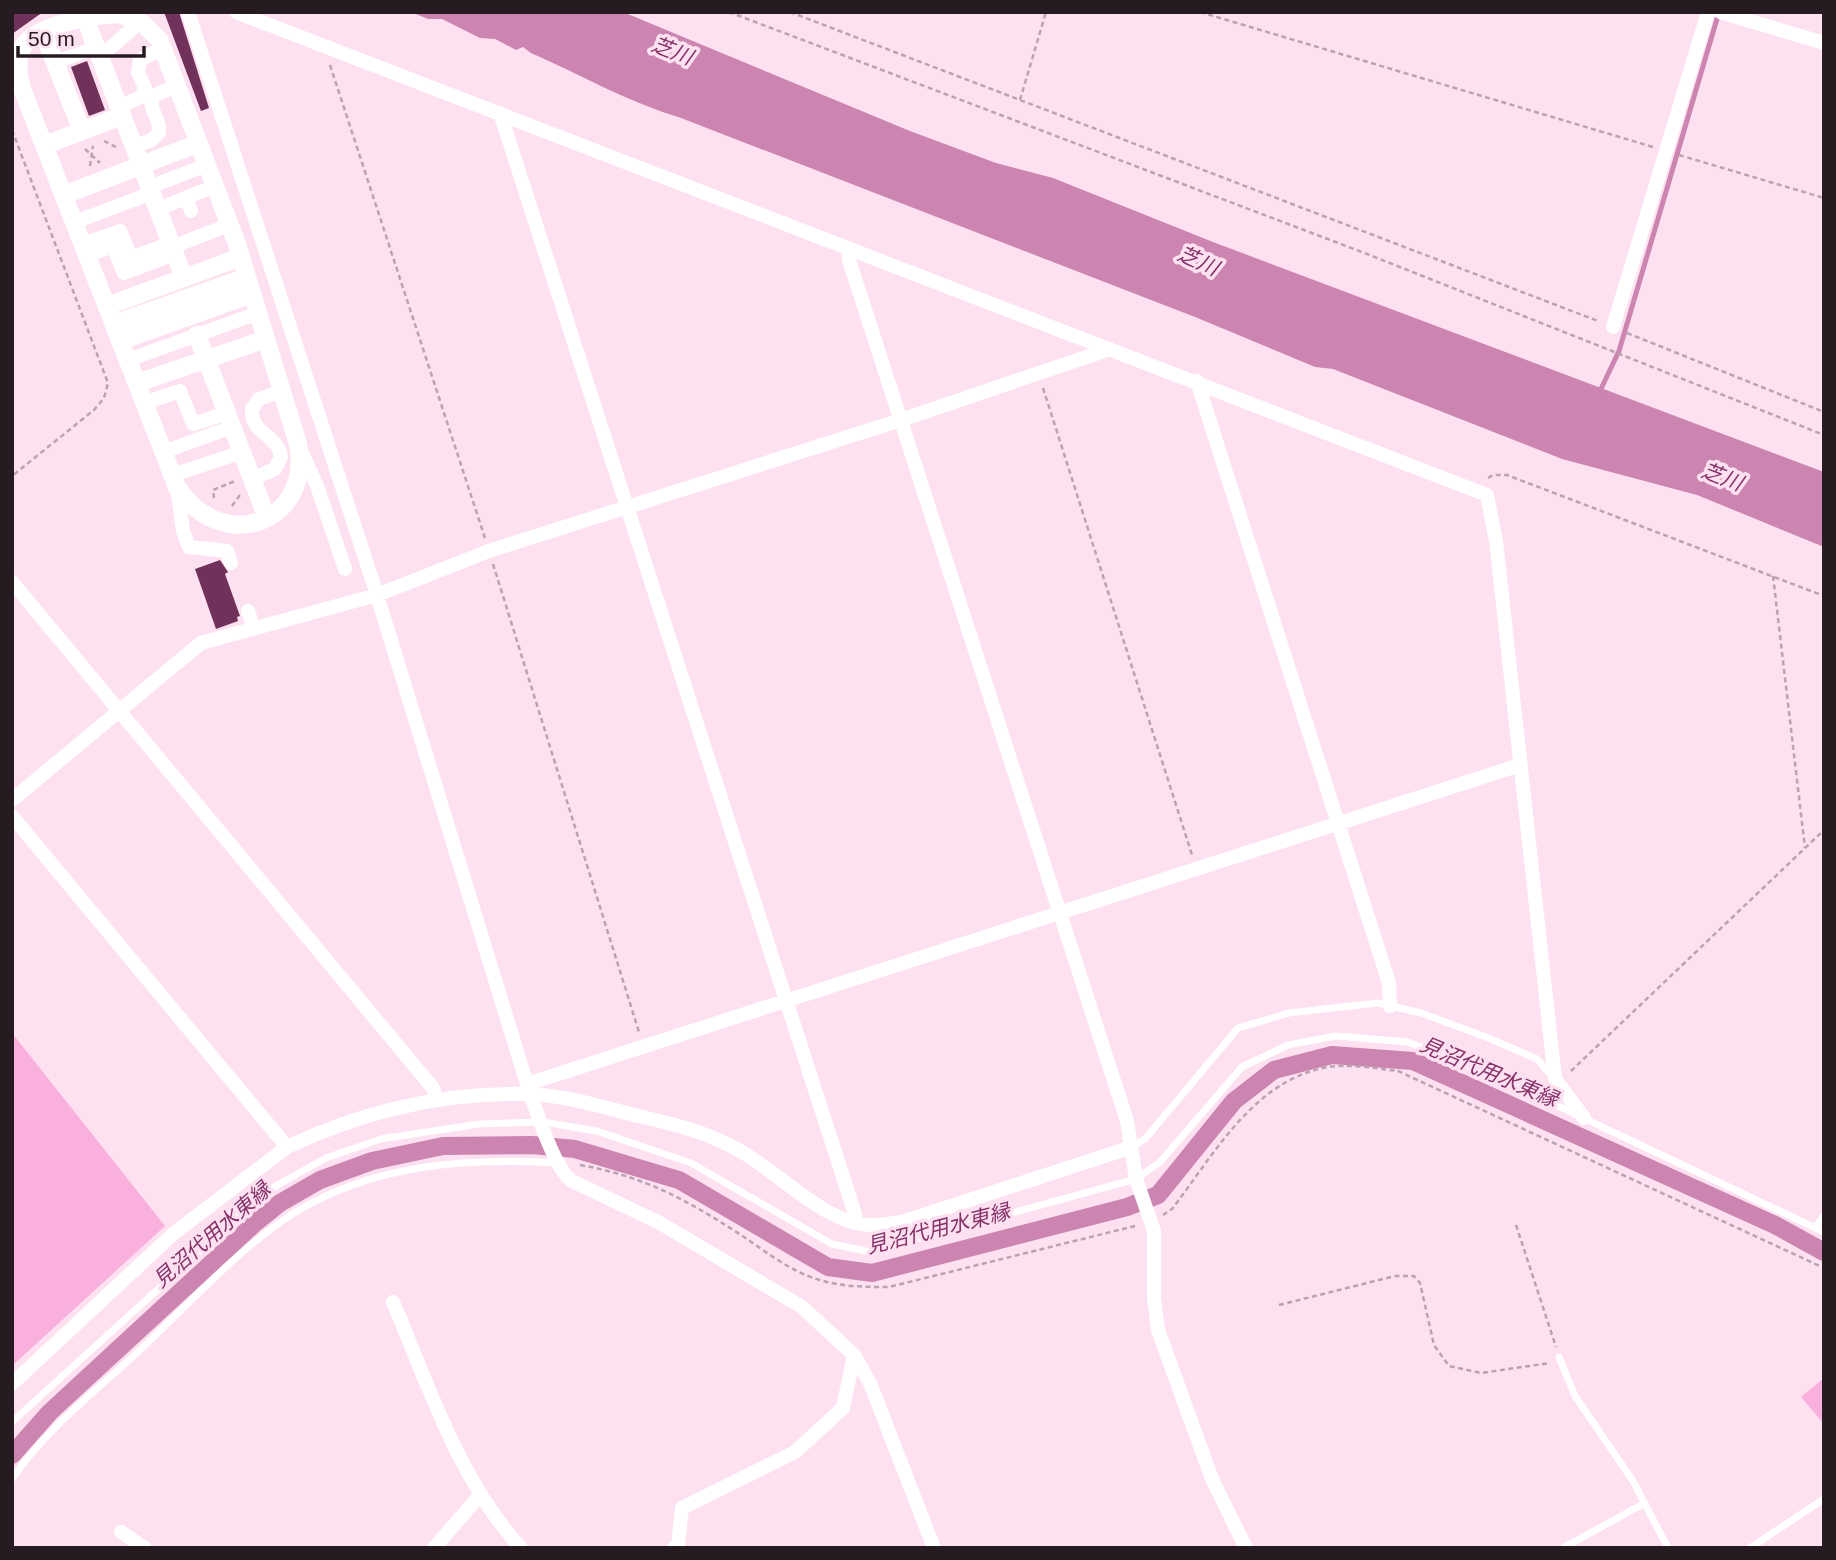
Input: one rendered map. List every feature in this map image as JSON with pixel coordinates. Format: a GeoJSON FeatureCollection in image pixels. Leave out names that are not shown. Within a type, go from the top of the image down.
{"type":"FeatureCollection","features":[{"type":"Feature","properties":{"kind":"street"},"geometry":{"type":"LineString","coordinates":[[188,12],[377,595],[528,1089],[544,1125],[555,1160],[564,1176],[572,1181],[660,1223],[802,1307],[854,1355],[870,1383],[934,1548]]}},
{"type":"Feature","properties":{"kind":"street"},"geometry":{"type":"LineString","coordinates":[[236,12],[1487,495],[1496,541],[1557,1081],[1584,1118]]}},
{"type":"Feature","properties":{"kind":"street"},"geometry":{"type":"LineString","coordinates":[[1613,327],[1708,12]]}},
{"type":"Feature","properties":{"kind":"street"},"geometry":{"type":"LineString","coordinates":[[1720,12],[1824,43]]}},
{"type":"Feature","properties":{"kind":"street"},"geometry":{"type":"LineString","coordinates":[[231,563],[227,551],[189,547],[183,531],[175,481],[22,86],[18,61],[26,42],[43,32],[85,18],[119,13],[152,30],[163,48],[241,257],[298,444],[317,486],[345,569]]}},
{"type":"Feature","properties":{"kind":"street"},"geometry":{"type":"LineString","coordinates":[[85,18],[184,278]]}},
{"type":"Feature","properties":{"kind":"street"},"geometry":{"type":"LineString","coordinates":[[55,62],[98,52],[140,22]]}},
{"type":"Feature","properties":{"kind":"street"},"geometry":{"type":"LineString","coordinates":[[43,32],[82,131]]}},
{"type":"Feature","properties":{"kind":"street"},"geometry":{"type":"LineString","coordinates":[[45,145],[82,131],[141,97],[145,88],[138,72],[140,60],[163,48]]}},
{"type":"Feature","properties":{"kind":"street"},"geometry":{"type":"LineString","coordinates":[[133,144],[150,141],[159,133],[159,122],[153,114],[151,100],[177,86]]}},
{"type":"Feature","properties":{"kind":"street"},"geometry":{"type":"LineString","coordinates":[[500,113],[855,1214],[854,1222]]}},
{"type":"Feature","properties":{"kind":"street"},"geometry":{"type":"LineString","coordinates":[[64,195],[199,143]]}},
{"type":"Feature","properties":{"kind":"street"},"geometry":{"type":"LineString","coordinates":[[153,196],[184,193],[207,165]]}},
{"type":"Feature","properties":{"kind":"street"},"geometry":{"type":"LineString","coordinates":[[75,222],[153,196],[215,186]]}},
{"type":"Feature","properties":{"kind":"street"},"geometry":{"type":"LineString","coordinates":[[85,250],[113,246],[124,273],[173,248],[229,225]]}},
{"type":"Feature","properties":{"kind":"street"},"geometry":{"type":"LineString","coordinates":[[848,248],[1127,1121],[1137,1183],[1154,1231],[1157,1330],[1212,1479],[1246,1548]]}},
{"type":"Feature","properties":{"kind":"street"},"geometry":{"type":"LineString","coordinates":[[107,306],[241,257]]}},
{"type":"Feature","properties":{"kind":"street"},"geometry":{"type":"LineString","coordinates":[[117,332],[247,277]]}},
{"type":"Feature","properties":{"kind":"street"},"geometry":{"type":"LineString","coordinates":[[117,332],[252,294]]}},
{"type":"Feature","properties":{"kind":"street"},"geometry":{"type":"LineString","coordinates":[[128,360],[258,313]]}},
{"type":"Feature","properties":{"kind":"street"},"geometry":{"type":"LineString","coordinates":[[197,335],[242,452],[246,478],[267,518]]}},
{"type":"Feature","properties":{"kind":"street"},"geometry":{"type":"LineString","coordinates":[[137,383],[266,339]]}},
{"type":"Feature","properties":{"kind":"street"},"geometry":{"type":"LineString","coordinates":[[12,800],[201,643],[377,595],[489,551],[901,420],[1110,349]]}},
{"type":"Feature","properties":{"kind":"street"},"geometry":{"type":"LineString","coordinates":[[1197,381],[1389,983],[1390,1006]]}},
{"type":"Feature","properties":{"kind":"street"},"geometry":{"type":"LineString","coordinates":[[144,402],[180,391],[193,425],[229,420]]}},
{"type":"Feature","properties":{"kind":"street"},"geometry":{"type":"LineString","coordinates":[[246,478],[275,469],[281,457],[277,443],[260,433],[254,424],[252,409],[259,399],[282,391]]}},
{"type":"Feature","properties":{"kind":"street"},"geometry":{"type":"LineString","coordinates":[[175,481],[203,458],[229,420]]}},
{"type":"Feature","properties":{"kind":"street"},"geometry":{"type":"LineString","coordinates":[[175,481],[202,516],[233,526],[267,518],[283,506],[294,490],[300,473],[298,444]]}},
{"type":"Feature","properties":{"kind":"street"},"geometry":{"type":"LineString","coordinates":[[163,452],[203,458],[242,452]]}},
{"type":"Feature","properties":{"kind":"street"},"geometry":{"type":"LineString","coordinates":[[12,582],[433,1088],[437,1099]]}},
{"type":"Feature","properties":{"kind":"street"},"geometry":{"type":"LineString","coordinates":[[248,611],[254,629]]}},
{"type":"Feature","properties":{"kind":"street"},"geometry":{"type":"LineString","coordinates":[[12,1384],[173,1234],[287,1147],[356,1118],[437,1099],[528,1089],[644,1046],[1520,765]]}},
{"type":"Feature","properties":{"kind":"street"},"geometry":{"type":"LineString","coordinates":[[12,816],[287,1147]]}},
{"type":"Feature","properties":{"kind":"street"},"geometry":{"type":"LineString","coordinates":[[528,1089],[706,1135],[743,1152],[828,1210],[854,1222],[869,1225],[902,1222],[1132,1147]]}},
{"type":"Feature","properties":{"kind":"street"},"geometry":{"type":"LineString","coordinates":[[393,1301],[433,1394],[481,1494],[521,1548]]}},
{"type":"Feature","properties":{"kind":"street"},"geometry":{"type":"LineString","coordinates":[[674,1548],[678,1545],[682,1508],[795,1452],[843,1408],[854,1355]]}},
{"type":"Feature","properties":{"kind":"street"},"geometry":{"type":"LineString","coordinates":[[434,1548],[481,1494]]}},
{"type":"Feature","properties":{"kind":"street"},"geometry":{"type":"LineString","coordinates":[[121,1532],[145,1548]]}},
{"type":"Feature","properties":{"kind":"lane"},"geometry":{"type":"LineString","coordinates":[[1132,1147],[1145,1139],[1238,1028],[1289,1013],[1378,1003],[1421,1013],[1537,1059],[1557,1081]]}},
{"type":"Feature","properties":{"kind":"lane"},"geometry":{"type":"LineString","coordinates":[[12,1422],[265,1192],[326,1158],[381,1139],[479,1124],[544,1125],[597,1131],[691,1163],[832,1244],[870,1252],[1137,1183],[1160,1162],[1242,1067],[1287,1045],[1336,1036],[1408,1042],[1501,1079],[1824,1232]]}},
{"type":"Feature","properties":{"kind":"lane"},"geometry":{"type":"LineString","coordinates":[[12,1479],[31,1455],[75,1411],[260,1239],[294,1214],[341,1189],[392,1172],[471,1161],[555,1160]]}},
{"type":"Feature","properties":{"kind":"lane"},"geometry":{"type":"LineString","coordinates":[[1815,1228],[1824,1215]]}},
{"type":"Feature","properties":{"kind":"lane"},"geometry":{"type":"LineString","coordinates":[[1560,1359],[1579,1404],[1645,1503],[1668,1548]]}},
{"type":"Feature","properties":{"kind":"lane"},"geometry":{"type":"LineString","coordinates":[[1749,1548],[1824,1499]]}},
{"type":"Feature","properties":{"kind":"lane"},"geometry":{"type":"LineString","coordinates":[[1563,1548],[1645,1503]]}},
{"type":"Feature","properties":{"kind":"path"},"geometry":{"type":"LineString","coordinates":[[729,12],[1363,252],[1824,435]]}},
{"type":"Feature","properties":{"kind":"path"},"geometry":{"type":"LineString","coordinates":[[790,12],[1613,327]]}},
{"type":"Feature","properties":{"kind":"path"},"geometry":{"type":"LineString","coordinates":[[1020,100],[1046,12]]}},
{"type":"Feature","properties":{"kind":"path"},"geometry":{"type":"LineString","coordinates":[[1200,12],[1824,198]]}},
{"type":"Feature","properties":{"kind":"path"},"geometry":{"type":"LineString","coordinates":[[324,45],[489,551],[644,1046]]}},
{"type":"Feature","properties":{"kind":"path"},"geometry":{"type":"LineString","coordinates":[[12,130],[108,383],[104,398],[94,410],[12,476]]}},
{"type":"Feature","properties":{"kind":"path"},"geometry":{"type":"LineString","coordinates":[[84,171],[91,165],[91,149],[100,141],[108,142],[113,150],[133,144]]}},
{"type":"Feature","properties":{"kind":"path"},"geometry":{"type":"LineString","coordinates":[[77,150],[86,149],[99,163],[106,163]]}},
{"type":"Feature","properties":{"kind":"path"},"geometry":{"type":"LineString","coordinates":[[1632,335],[1824,412]]}},
{"type":"Feature","properties":{"kind":"path"},"geometry":{"type":"LineString","coordinates":[[1038,373],[1197,869]]}},
{"type":"Feature","properties":{"kind":"path"},"geometry":{"type":"LineString","coordinates":[[1474,488],[1493,475],[1507,475],[1824,596]]}},
{"type":"Feature","properties":{"kind":"path"},"geometry":{"type":"LineString","coordinates":[[218,505],[213,489],[246,478]]}},
{"type":"Feature","properties":{"kind":"path"},"geometry":{"type":"LineString","coordinates":[[227,508],[239,500],[246,478]]}},
{"type":"Feature","properties":{"kind":"path"},"geometry":{"type":"LineString","coordinates":[[1773,576],[1805,848]]}},
{"type":"Feature","properties":{"kind":"path"},"geometry":{"type":"LineString","coordinates":[[1557,1081],[1824,830]]}},
{"type":"Feature","properties":{"kind":"path"},"geometry":{"type":"LineString","coordinates":[[1167,1213],[1248,1109],[1292,1077],[1325,1068],[1360,1066],[1398,1071],[1824,1268]]}},
{"type":"Feature","properties":{"kind":"path"},"geometry":{"type":"LineString","coordinates":[[1279,1305],[1395,1276],[1414,1276],[1420,1283],[1434,1345],[1449,1366],[1481,1373],[1510,1371],[1560,1359],[1516,1226]]}},
{"type":"Feature","properties":{"kind":"shaded area"},"geometry":{"type":"Polygon","coordinates":[[[12,1033],[165,1226],[12,1366],[12,1033]]]}},
{"type":"Feature","properties":{"kind":"shaded area"},"geometry":{"type":"Polygon","coordinates":[[[1824,1378],[1824,1424],[1801,1397],[1824,1378]]]}},
{"type":"Feature","properties":{"kind":"water","name":"芝川"},"geometry":{"type":"Polygon","coordinates":[[[411,12],[623,12],[910,131],[996,163],[1053,178],[1213,242],[1824,472],[1824,547],[1697,495],[1562,459],[1333,369],[1315,367],[1195,317],[643,105],[523,47],[516,50],[495,39],[480,38],[442,19],[428,19],[411,12]]]}},
{"type":"Feature","properties":{"kind":"building"},"geometry":{"type":"Polygon","coordinates":[[[12,12],[43,12],[12,34],[12,12]]]}},
{"type":"Feature","properties":{"kind":"building"},"geometry":{"type":"Polygon","coordinates":[[[164,12],[179,12],[209,108],[201,111],[164,12]]]}},
{"type":"Feature","properties":{"kind":"building"},"geometry":{"type":"Polygon","coordinates":[[[87,61],[105,110],[89,116],[71,67],[87,61]]]}},
{"type":"Feature","properties":{"kind":"building"},"geometry":{"type":"Polygon","coordinates":[[[220,560],[228,572],[225,574],[240,616],[237,617],[238,621],[216,629],[195,569],[220,560]]]}},
{"type":"Feature","properties":{"kind":"waterway"},"geometry":{"type":"LineString","coordinates":[[1599,393],[1619,351],[1719,12]]}},
{"type":"Feature","properties":{"kind":"waterway","name":"見沼代用水東縁"},"geometry":{"type":"LineString","coordinates":[[12,1455],[50,1412],[280,1203],[320,1180],[372,1161],[443,1146],[532,1145],[575,1149],[679,1180],[828,1267],[872,1273],[1127,1207],[1158,1195],[1234,1101],[1274,1070],[1332,1055],[1413,1061],[1775,1225],[1824,1252]]}}]}
